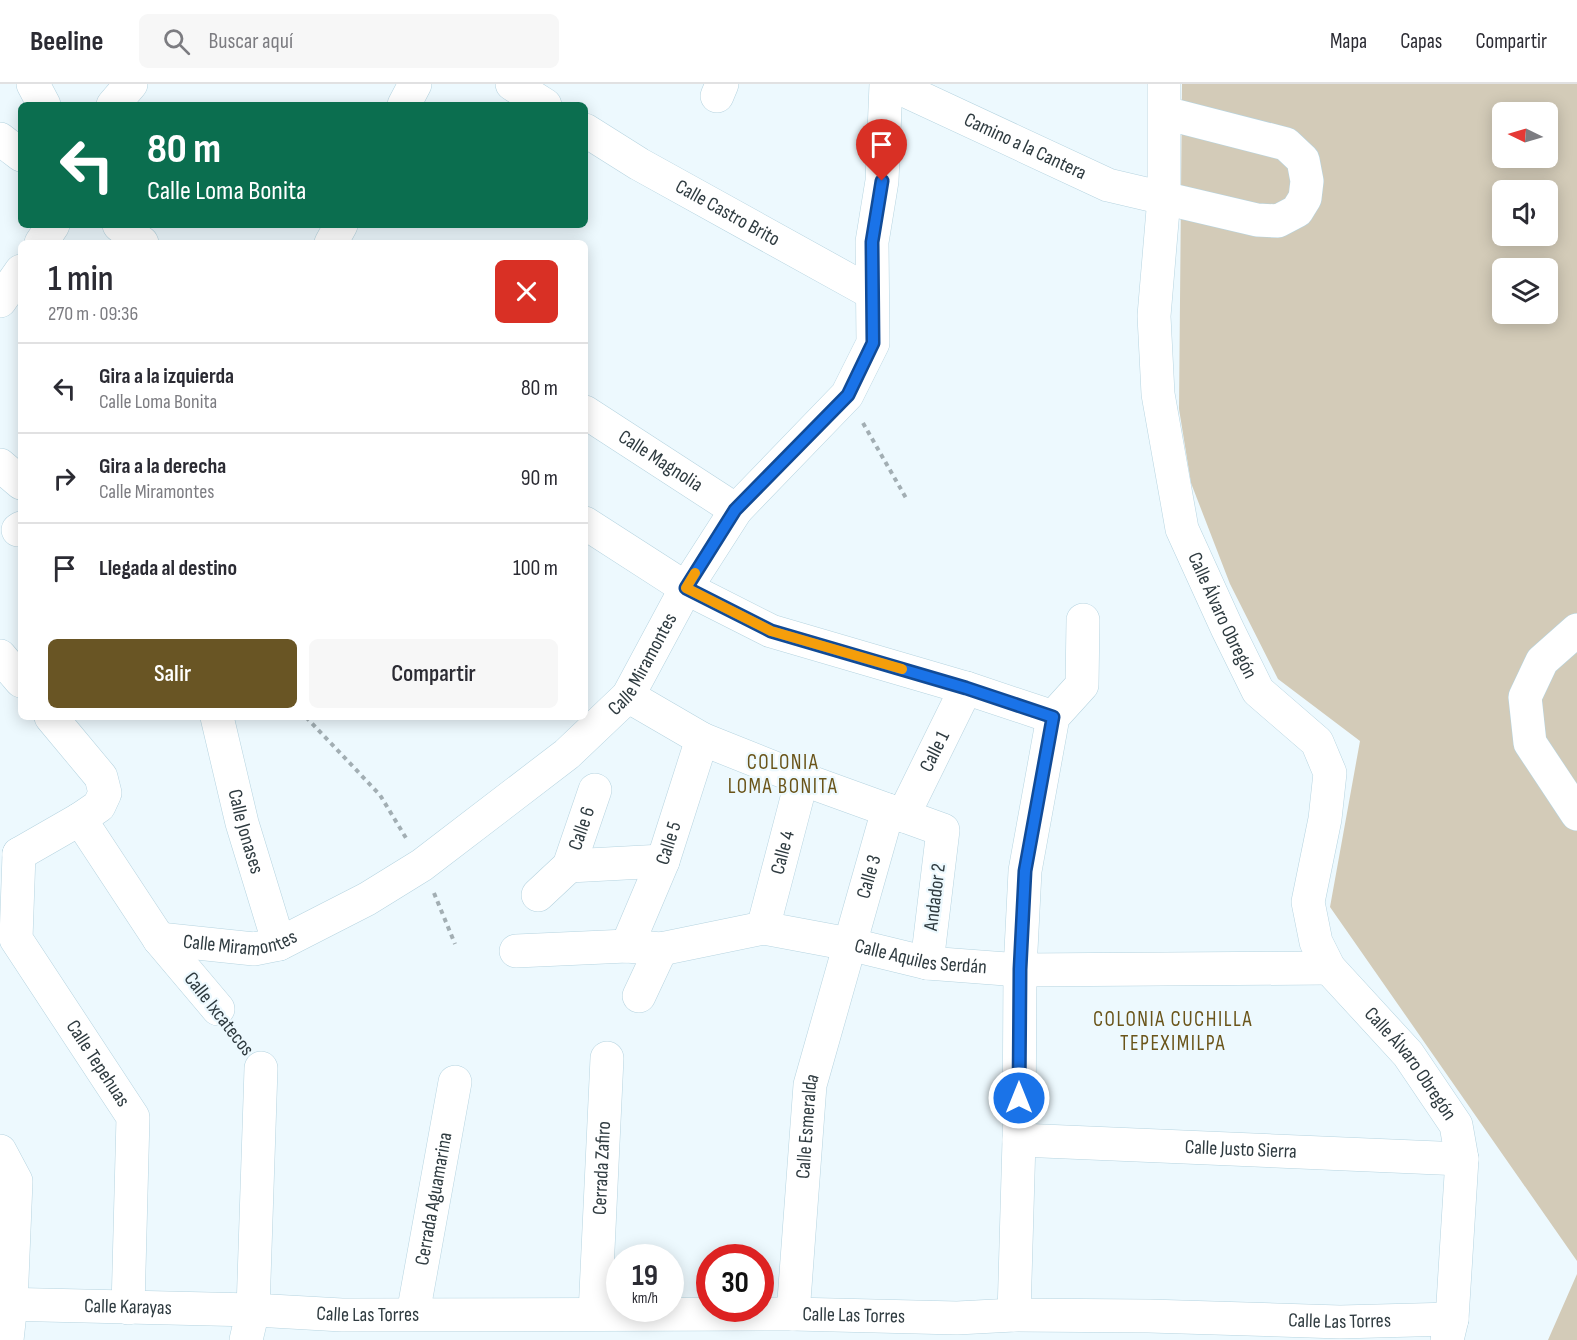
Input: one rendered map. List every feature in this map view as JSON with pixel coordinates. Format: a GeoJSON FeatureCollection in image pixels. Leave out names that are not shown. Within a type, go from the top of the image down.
{"type":"FeatureCollection","features":[{"type":"Feature","properties":{"kind":"street"},"geometry":{"type":"LineString","coordinates":[[33,84],[42,102]]}},
{"type":"Feature","properties":{"kind":"street"},"geometry":{"type":"LineString","coordinates":[[116,102],[131,84]]}},
{"type":"Feature","properties":{"kind":"street"},"geometry":{"type":"LineString","coordinates":[[406,102],[415,84]]}},
{"type":"Feature","properties":{"kind":"street"},"geometry":{"type":"LineString","coordinates":[[512,84],[540,102]]}},
{"type":"Feature","properties":{"kind":"street","name":"Camino a la Cantera"},"geometry":{"type":"LineString","coordinates":[[889,84],[1108,185],[1257,220],[1278,220],[1297,211],[1305,198],[1307,181],[1303,160],[1286,144],[1164,98]]}},
{"type":"Feature","properties":{"kind":"street","name":"Calle Miramontes"},"geometry":{"type":"LineString","coordinates":[[159,939],[254,949],[279,944],[367,899],[422,865],[567,754],[628,696],[686,588],[735,510],[848,395],[873,343],[872,242],[882,181],[889,84]]}},
{"type":"Feature","properties":{"kind":"street","name":"Calle Álvaro Obregón"},"geometry":{"type":"LineString","coordinates":[[1164,98],[1164,198],[1154,316],[1158,394],[1182,529],[1258,691],[1317,742],[1330,773],[1325,819],[1308,902],[1316,942],[1329,968],[1408,1054],[1456,1125],[1462,1159],[1449,1330]]}},
{"type":"Feature","properties":{"kind":"street","name":"Calle Castro Brito"},"geometry":{"type":"LineString","coordinates":[[588,132],[649,170],[872,293]]}},
{"type":"Feature","properties":{"kind":"street"},"geometry":{"type":"LineString","coordinates":[[0,139],[18,152]]}},
{"type":"Feature","properties":{"kind":"street"},"geometry":{"type":"LineString","coordinates":[[122,228],[138,240]]}},
{"type":"Feature","properties":{"kind":"street"},"geometry":{"type":"LineString","coordinates":[[0,301],[18,275]]}},
{"type":"Feature","properties":{"kind":"street","name":"Calle Magnolia"},"geometry":{"type":"LineString","coordinates":[[588,414],[735,510]]}},
{"type":"Feature","properties":{"kind":"street"},"geometry":{"type":"LineString","coordinates":[[0,465],[18,480]]}},
{"type":"Feature","properties":{"kind":"street"},"geometry":{"type":"LineString","coordinates":[[588,525],[686,588],[771,631],[966,688],[1053,717]]}},
{"type":"Feature","properties":{"kind":"street"},"geometry":{"type":"LineString","coordinates":[[1014,1316],[1019,1140],[1020,969],[1025,871],[1053,717],[1082,685],[1083,621]]}},
{"type":"Feature","properties":{"kind":"street"},"geometry":{"type":"LineString","coordinates":[[1577,630],[1542,661],[1525,697],[1530,743],[1577,814]]}},
{"type":"Feature","properties":{"kind":"street"},"geometry":{"type":"LineString","coordinates":[[0,656],[18,677]]}},
{"type":"Feature","properties":{"kind":"street","name":"Calle 1"},"geometry":{"type":"LineString","coordinates":[[896,813],[966,688]]}},
{"type":"Feature","properties":{"kind":"street"},"geometry":{"type":"LineString","coordinates":[[628,696],[702,739],[896,813]]}},
{"type":"Feature","properties":{"kind":"street"},"geometry":{"type":"LineString","coordinates":[[10,848],[80,819],[99,806],[105,793],[101,777],[54,720]]}},
{"type":"Feature","properties":{"kind":"street","name":"Calle Jonases"},"geometry":{"type":"LineString","coordinates":[[218,720],[242,823],[279,944]]}},
{"type":"Feature","properties":{"kind":"street","name":"Calle 5"},"geometry":{"type":"LineString","coordinates":[[627,946],[663,861],[702,739]]}},
{"type":"Feature","properties":{"kind":"street","name":"Calle 4"},"geometry":{"type":"LineString","coordinates":[[763,927],[802,779]]}},
{"type":"Feature","properties":{"kind":"street","name":"Calle 6"},"geometry":{"type":"LineString","coordinates":[[569,866],[595,790]]}},
{"type":"Feature","properties":{"kind":"street","name":"Andador 2"},"geometry":{"type":"LineString","coordinates":[[896,813],[943,830],[927,963]]}},
{"type":"Feature","properties":{"kind":"street","name":"Calle 3"},"geometry":{"type":"LineString","coordinates":[[849,944],[896,813]]}},
{"type":"Feature","properties":{"kind":"street","name":"Calle Ixcatecos"},"geometry":{"type":"LineString","coordinates":[[80,819],[159,939],[218,1008]]}},
{"type":"Feature","properties":{"kind":"street","name":"Calle Tepehuas"},"geometry":{"type":"LineString","coordinates":[[10,848],[16,939],[133,1117],[128,1308]]}},
{"type":"Feature","properties":{"kind":"street"},"geometry":{"type":"LineString","coordinates":[[538,895],[569,866],[663,861]]}},
{"type":"Feature","properties":{"kind":"street","name":"Calle Aquiles Serdán"},"geometry":{"type":"LineString","coordinates":[[516,951],[627,946],[661,949],[763,927],[849,944],[927,963],[1020,969],[1329,968]]}},
{"type":"Feature","properties":{"kind":"street","name":"Calle Esmeralda"},"geometry":{"type":"LineString","coordinates":[[793,1314],[810,1085],[849,944]]}},
{"type":"Feature","properties":{"kind":"street"},"geometry":{"type":"LineString","coordinates":[[639,996],[661,949]]}},
{"type":"Feature","properties":{"kind":"street","name":"Cerrada Zafiro"},"geometry":{"type":"LineString","coordinates":[[595,1314],[607,1058]]}},
{"type":"Feature","properties":{"kind":"street","name":"Calle Ixcatecos"},"geometry":{"type":"LineString","coordinates":[[250,1325],[261,1068]]}},
{"type":"Feature","properties":{"kind":"street","name":"Cerrada Aguamarina"},"geometry":{"type":"LineString","coordinates":[[413,1314],[455,1082]]}},
{"type":"Feature","properties":{"kind":"street","name":"Calle Justo Sierra"},"geometry":{"type":"LineString","coordinates":[[1019,1140],[1462,1159]]}},
{"type":"Feature","properties":{"kind":"street"},"geometry":{"type":"LineString","coordinates":[[0,1151],[8,1181],[7,1340]]}},
{"type":"Feature","properties":{"kind":"street","name":"Calle Karayas"},"geometry":{"type":"LineString","coordinates":[[6,1304],[128,1308],[250,1325]]}},
{"type":"Feature","properties":{"kind":"street","name":"Calle Las Torres"},"geometry":{"type":"LineString","coordinates":[[250,1325],[338,1327],[413,1314],[595,1314],[690,1327],[793,1314],[890,1328],[960,1329],[1014,1316],[1149,1316],[1341,1322],[1449,1330]]}},
{"type":"Feature","properties":{"kind":"path"},"geometry":{"type":"LineString","coordinates":[[848,395],[906,498]]}},
{"type":"Feature","properties":{"kind":"path"},"geometry":{"type":"LineString","coordinates":[[309,720],[380,795],[422,865],[455,944]]}},
{"type":"Feature","properties":{"kind":"shaded area"},"geometry":{"type":"Polygon","coordinates":[[[1182,84],[1577,84],[1577,1261],[1330,907],[1360,741],[1278,679],[1230,584],[1191,483],[1179,409],[1182,84]]]}},
{"type":"Feature","properties":{"kind":"shaded area"},"geometry":{"type":"Polygon","coordinates":[[[1577,1274],[1577,1340],[1548,1340],[1577,1274]]]}},
{"type":"Feature","properties":{"kind":"slow traffic"},"geometry":{"type":"LineString","coordinates":[[695,573],[686,588],[771,631],[902,669]]}},
{"type":"Feature","properties":{"kind":"district","name":"COLONIA LOMA BONITA"},"geometry":{"type":"Point","coordinates":[783,774]}},
{"type":"Feature","properties":{"kind":"district","name":"COLONIA CUCHILLA TEPEXIMILPA"},"geometry":{"type":"Point","coordinates":[1173,1031]}},
{"type":"Feature","properties":{"kind":"route"},"geometry":{"type":"LineString","coordinates":[[882,181],[872,242],[873,343],[848,395],[735,510],[686,588],[771,631],[966,688],[1053,717],[1025,871],[1020,969],[1019,1098]]}}]}
